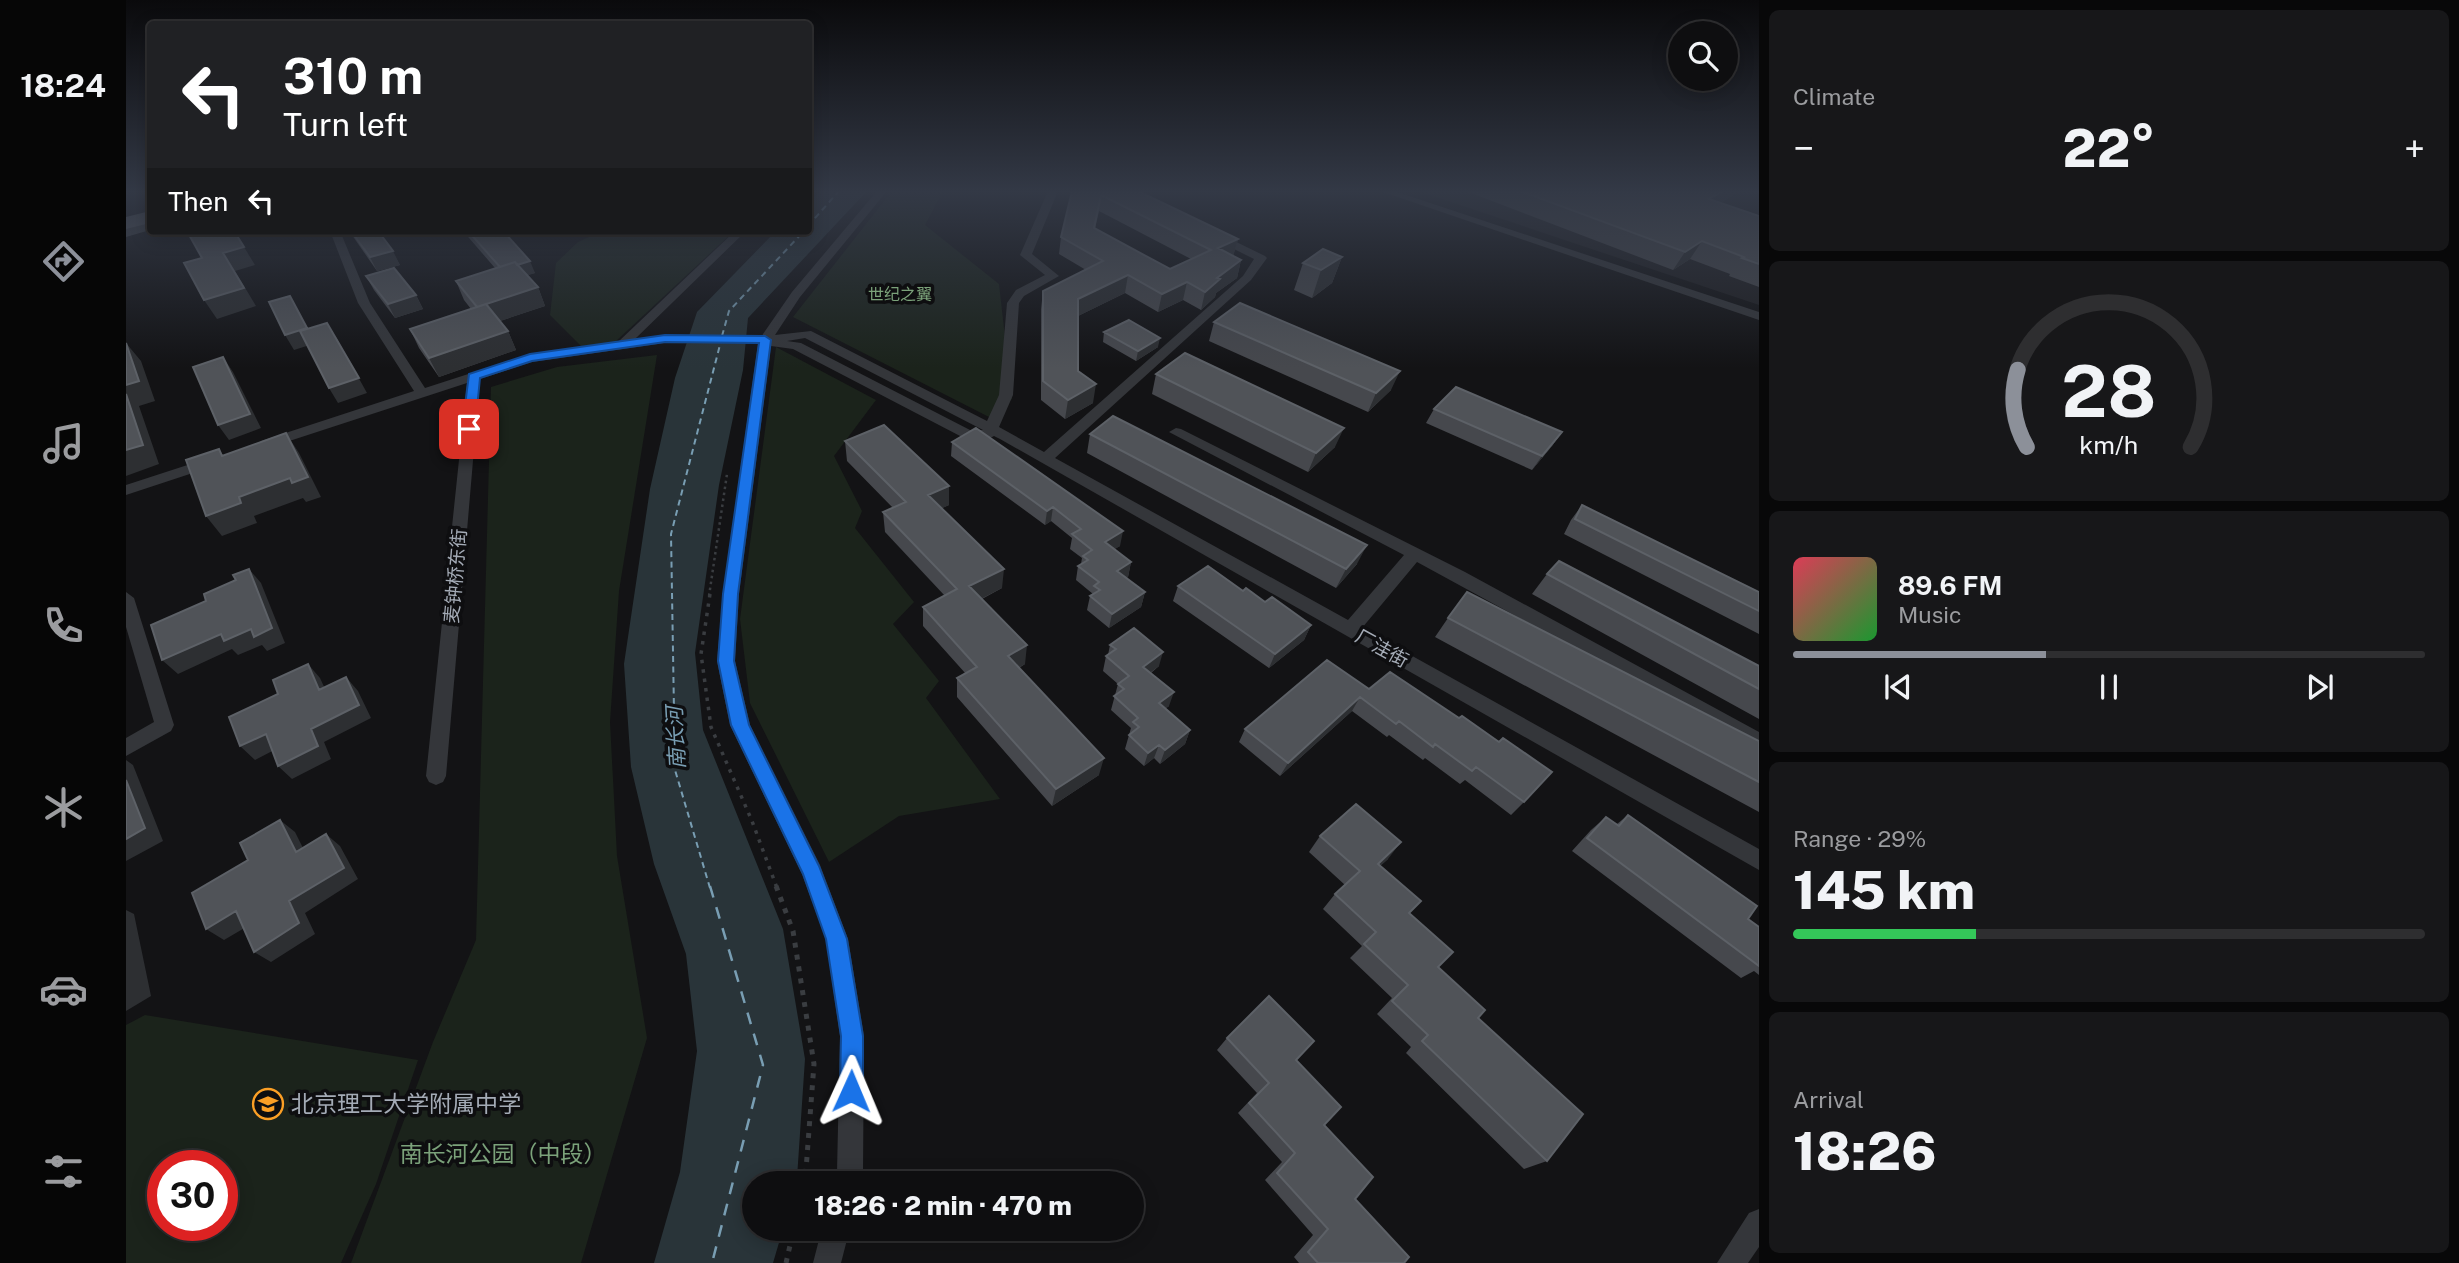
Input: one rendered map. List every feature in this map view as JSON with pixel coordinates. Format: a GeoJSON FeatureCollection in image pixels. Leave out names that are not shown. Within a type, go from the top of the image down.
{"type":"FeatureCollection","features":[{"type":"Feature","properties":{"kind":"street"},"geometry":{"type":"LineString","coordinates":[[343,250],[364,303],[422,393]]}},
{"type":"Feature","properties":{"kind":"street"},"geometry":{"type":"LineString","coordinates":[[622,345],[721,250]]}},
{"type":"Feature","properties":{"kind":"street"},"geometry":{"type":"LineString","coordinates":[[833,250],[758,339],[726,661],[740,725],[812,872],[836,939],[852,1036],[850,1171]]}},
{"type":"Feature","properties":{"kind":"street"},"geometry":{"type":"LineString","coordinates":[[255,448],[530,358],[665,339],[758,339],[796,345],[967,434],[998,433],[1006,395],[1013,303],[1020,293],[1053,276],[1026,256],[1029,250]]}},
{"type":"Feature","properties":{"kind":"street"},"geometry":{"type":"LineString","coordinates":[[1045,459],[1247,278],[1261,258],[1245,250]]}},
{"type":"Feature","properties":{"kind":"street"},"geometry":{"type":"LineString","coordinates":[[1561,250],[1759,316]]}},
{"type":"Feature","properties":{"kind":"street","name":"麦钟桥东街"},"geometry":{"type":"LineString","coordinates":[[436,776],[474,376]]}},
{"type":"Feature","properties":{"kind":"street"},"geometry":{"type":"LineString","coordinates":[[1176,432],[1460,576],[1759,741]]}},
{"type":"Feature","properties":{"kind":"street","name":"厂洼街"},"geometry":{"type":"LineString","coordinates":[[998,433],[1759,860]]}},
{"type":"Feature","properties":{"kind":"street"},"geometry":{"type":"LineString","coordinates":[[126,490],[229,457]]}},
{"type":"Feature","properties":{"kind":"street"},"geometry":{"type":"LineString","coordinates":[[1350,630],[1414,554]]}},
{"type":"Feature","properties":{"kind":"street"},"geometry":{"type":"LineString","coordinates":[[126,598],[164,725],[126,748]]}},
{"type":"Feature","properties":{"kind":"street"},"geometry":{"type":"LineString","coordinates":[[1731,1263],[1759,1223]]}},
{"type":"Feature","properties":{"kind":"street"},"geometry":{"type":"LineString","coordinates":[[827,1263],[833,1241]]}},
{"type":"Feature","properties":{"kind":"path"},"geometry":{"type":"LineString","coordinates":[[727,472],[701,654],[711,727],[752,821],[793,931],[814,1064],[806,1171]]}},
{"type":"Feature","properties":{"kind":"path"},"geometry":{"type":"LineString","coordinates":[[786,1263],[791,1241]]}},
{"type":"Feature","properties":{"kind":"shaded area"},"geometry":{"type":"Polygon","coordinates":[[[1594,250],[1759,250],[1759,305],[1594,250]]]}},
{"type":"Feature","properties":{"kind":"green space"},"geometry":{"type":"Polygon","coordinates":[[[570,250],[714,250],[615,342],[581,346],[550,315],[556,263],[570,250]]]}},
{"type":"Feature","properties":{"kind":"green space","name":"世纪之翼"},"geometry":{"type":"Polygon","coordinates":[[[846,250],[956,250],[999,284],[1012,399],[989,417],[793,317],[846,250]]]}},
{"type":"Feature","properties":{"kind":"green space"},"geometry":{"type":"Polygon","coordinates":[[[776,347],[876,400],[834,456],[862,511],[855,528],[914,602],[893,624],[939,681],[926,698],[1000,799],[899,816],[829,862],[750,703],[740,619],[776,347]]]}},
{"type":"Feature","properties":{"kind":"green space","name":"南长河公园（中段）"},"geometry":{"type":"Polygon","coordinates":[[[657,355],[619,591],[610,722],[617,856],[647,1038],[581,1263],[351,1263],[433,1042],[476,940],[491,387],[557,367],[657,355]]]}},
{"type":"Feature","properties":{"kind":"green space","name":"北京理工大学附属中学"},"geometry":{"type":"Polygon","coordinates":[[[145,1015],[418,1060],[376,1184],[341,1263],[126,1263],[126,1025],[145,1015]]]}},
{"type":"Feature","properties":{"kind":"water","name":"南长河"},"geometry":{"type":"Polygon","coordinates":[[[758,250],[812,250],[748,318],[743,370],[719,485],[695,653],[703,730],[783,929],[805,1059],[797,1171],[742,1171],[742,1241],[779,1241],[773,1263],[654,1263],[680,1172],[697,1051],[686,954],[654,864],[631,767],[624,664],[650,489],[675,378],[697,312],[758,250]]]}},
{"type":"Feature","properties":{"kind":"building"},"geometry":{"type":"Polygon","coordinates":[[[197,250],[234,250],[223,253],[244,288],[204,300],[184,263],[202,258],[197,250]]]}},
{"type":"Feature","properties":{"kind":"building"},"geometry":{"type":"Polygon","coordinates":[[[365,250],[393,251],[370,257],[365,250]]]}},
{"type":"Feature","properties":{"kind":"building"},"geometry":{"type":"Polygon","coordinates":[[[485,250],[520,250],[530,261],[517,265],[515,262],[500,267],[485,250]]]}},
{"type":"Feature","properties":{"kind":"building"},"geometry":{"type":"Polygon","coordinates":[[[1084,250],[1135,250],[1170,269],[1211,250],[1222,250],[1241,260],[1217,278],[1220,279],[1205,292],[1187,282],[1162,294],[1128,275],[1078,299],[1078,371],[1096,384],[1068,400],[1043,381],[1043,291],[1103,261],[1084,250]]]}},
{"type":"Feature","properties":{"kind":"building"},"geometry":{"type":"Polygon","coordinates":[[[1322,250],[1342,257],[1321,270],[1303,263],[1322,250]]]}},
{"type":"Feature","properties":{"kind":"building"},"geometry":{"type":"Polygon","coordinates":[[[1725,250],[1759,250],[1759,264],[1742,258],[1744,257],[1725,250]]]}},
{"type":"Feature","properties":{"kind":"building"},"geometry":{"type":"Polygon","coordinates":[[[515,262],[538,287],[477,307],[456,281],[515,262]]]}},
{"type":"Feature","properties":{"kind":"building"},"geometry":{"type":"Polygon","coordinates":[[[394,268],[416,295],[388,304],[366,276],[394,268]]]}},
{"type":"Feature","properties":{"kind":"building"},"geometry":{"type":"Polygon","coordinates":[[[290,296],[307,328],[285,335],[269,302],[290,296]]]}},
{"type":"Feature","properties":{"kind":"building"},"geometry":{"type":"Polygon","coordinates":[[[1240,303],[1400,371],[1376,393],[1214,322],[1240,303]]]}},
{"type":"Feature","properties":{"kind":"building"},"geometry":{"type":"Polygon","coordinates":[[[486,304],[508,331],[429,358],[410,329],[486,304]]]}},
{"type":"Feature","properties":{"kind":"building"},"geometry":{"type":"Polygon","coordinates":[[[1129,320],[1160,338],[1138,351],[1104,332],[1129,320]]]}},
{"type":"Feature","properties":{"kind":"building"},"geometry":{"type":"Polygon","coordinates":[[[327,323],[359,378],[329,388],[300,331],[327,323]]]}},
{"type":"Feature","properties":{"kind":"building"},"geometry":{"type":"Polygon","coordinates":[[[126,343],[139,381],[126,385],[126,343]]]}},
{"type":"Feature","properties":{"kind":"building"},"geometry":{"type":"Polygon","coordinates":[[[1185,353],[1344,428],[1316,453],[1156,374],[1185,353]]]}},
{"type":"Feature","properties":{"kind":"building"},"geometry":{"type":"Polygon","coordinates":[[[223,357],[250,414],[218,425],[193,367],[223,357]]]}},
{"type":"Feature","properties":{"kind":"building"},"geometry":{"type":"Polygon","coordinates":[[[1456,387],[1562,432],[1542,456],[1434,409],[1456,387]]]}},
{"type":"Feature","properties":{"kind":"building"},"geometry":{"type":"Polygon","coordinates":[[[126,394],[143,445],[126,450],[126,394]]]}},
{"type":"Feature","properties":{"kind":"building"},"geometry":{"type":"Polygon","coordinates":[[[1113,416],[1367,545],[1346,569],[1090,434],[1113,416]]]}},
{"type":"Feature","properties":{"kind":"building"},"geometry":{"type":"Polygon","coordinates":[[[884,425],[949,486],[928,495],[1004,569],[969,586],[1027,645],[1008,656],[1104,758],[1056,789],[957,678],[977,667],[923,607],[957,589],[883,512],[906,502],[845,441],[884,425]]]}},
{"type":"Feature","properties":{"kind":"building"},"geometry":{"type":"Polygon","coordinates":[[[976,428],[1123,531],[1105,542],[1131,562],[1117,571],[1145,592],[1112,614],[1090,596],[1100,590],[1094,586],[1099,582],[1078,566],[1088,560],[1083,556],[1092,550],[1072,534],[1081,529],[1053,507],[1047,511],[952,442],[976,428]]]}},
{"type":"Feature","properties":{"kind":"building"},"geometry":{"type":"Polygon","coordinates":[[[286,433],[308,477],[292,483],[290,478],[239,497],[241,503],[206,516],[186,460],[219,449],[222,456],[286,433]]]}},
{"type":"Feature","properties":{"kind":"building"},"geometry":{"type":"Polygon","coordinates":[[[1582,505],[1759,592],[1759,611],[1575,519],[1582,505]]]}},
{"type":"Feature","properties":{"kind":"building"},"geometry":{"type":"Polygon","coordinates":[[[1559,561],[1759,666],[1759,689],[1547,574],[1559,561]]]}},
{"type":"Feature","properties":{"kind":"building"},"geometry":{"type":"Polygon","coordinates":[[[1208,566],[1243,591],[1246,588],[1265,602],[1272,597],[1311,625],[1275,654],[1178,586],[1208,566]]]}},
{"type":"Feature","properties":{"kind":"building"},"geometry":{"type":"Polygon","coordinates":[[[249,569],[272,628],[254,637],[251,629],[224,641],[221,634],[162,660],[151,625],[206,601],[204,594],[236,580],[233,575],[249,569]]]}},
{"type":"Feature","properties":{"kind":"building"},"geometry":{"type":"Polygon","coordinates":[[[1467,592],[1759,741],[1759,782],[1448,618],[1467,592]]]}},
{"type":"Feature","properties":{"kind":"building"},"geometry":{"type":"Polygon","coordinates":[[[1134,628],[1163,652],[1143,667],[1174,692],[1159,703],[1190,730],[1165,750],[1159,745],[1148,753],[1129,735],[1139,727],[1133,722],[1138,718],[1114,696],[1124,689],[1118,684],[1129,676],[1106,656],[1116,649],[1110,645],[1134,628]]]}},
{"type":"Feature","properties":{"kind":"building"},"geometry":{"type":"Polygon","coordinates":[[[1327,660],[1369,689],[1390,672],[1499,742],[1503,738],[1552,772],[1524,802],[1476,767],[1472,771],[1435,744],[1433,747],[1399,721],[1396,724],[1360,697],[1288,763],[1245,729],[1327,660]]]}},
{"type":"Feature","properties":{"kind":"building"},"geometry":{"type":"Polygon","coordinates":[[[308,664],[319,690],[346,677],[359,705],[311,729],[318,746],[278,766],[266,734],[240,746],[229,717],[278,694],[273,680],[308,664]]]}},
{"type":"Feature","properties":{"kind":"building"},"geometry":{"type":"Polygon","coordinates":[[[126,780],[145,828],[126,839],[126,780]]]}},
{"type":"Feature","properties":{"kind":"building"},"geometry":{"type":"Polygon","coordinates":[[[1356,804],[1401,842],[1378,864],[1421,901],[1409,913],[1453,952],[1438,967],[1485,1010],[1478,1018],[1583,1114],[1547,1161],[1422,1041],[1428,1035],[1392,1001],[1408,985],[1364,944],[1376,932],[1335,894],[1360,871],[1320,836],[1356,804]]]}},
{"type":"Feature","properties":{"kind":"building"},"geometry":{"type":"Polygon","coordinates":[[[1628,815],[1757,906],[1748,919],[1759,927],[1759,966],[1587,838],[1606,817],[1619,826],[1628,815]]]}},
{"type":"Feature","properties":{"kind":"building"},"geometry":{"type":"Polygon","coordinates":[[[280,820],[296,852],[326,834],[344,868],[289,901],[299,923],[254,952],[236,911],[206,929],[192,893],[248,860],[240,843],[280,820]]]}},
{"type":"Feature","properties":{"kind":"building"},"geometry":{"type":"Polygon","coordinates":[[[1269,996],[1314,1041],[1296,1060],[1341,1107],[1324,1125],[1373,1177],[1355,1199],[1409,1257],[1404,1263],[1318,1263],[1308,1252],[1328,1229],[1277,1173],[1295,1153],[1249,1103],[1269,1083],[1227,1038],[1269,996]]]}},
{"type":"Feature","properties":{"kind":"ferry route"},"geometry":{"type":"LineString","coordinates":[[722,336],[729,311],[786,250]]}},
{"type":"Feature","properties":{"kind":"ferry route"},"geometry":{"type":"LineString","coordinates":[[710,888],[675,770],[671,534],[721,341]]}},
{"type":"Feature","properties":{"kind":"ferry route"},"geometry":{"type":"LineString","coordinates":[[710,886],[763,1065],[712,1263]]}},
{"type":"Feature","properties":{"kind":"place","name":"北京理工大学附属中学"},"geometry":{"type":"Point","coordinates":[268,1104]}},
{"type":"Feature","properties":{"kind":"route"},"geometry":{"type":"LineString","coordinates":[[469,429],[474,376],[530,358],[665,339],[765,340],[731,594],[726,661],[740,725],[812,872],[836,939],[852,1036],[851,1091]]}}]}
